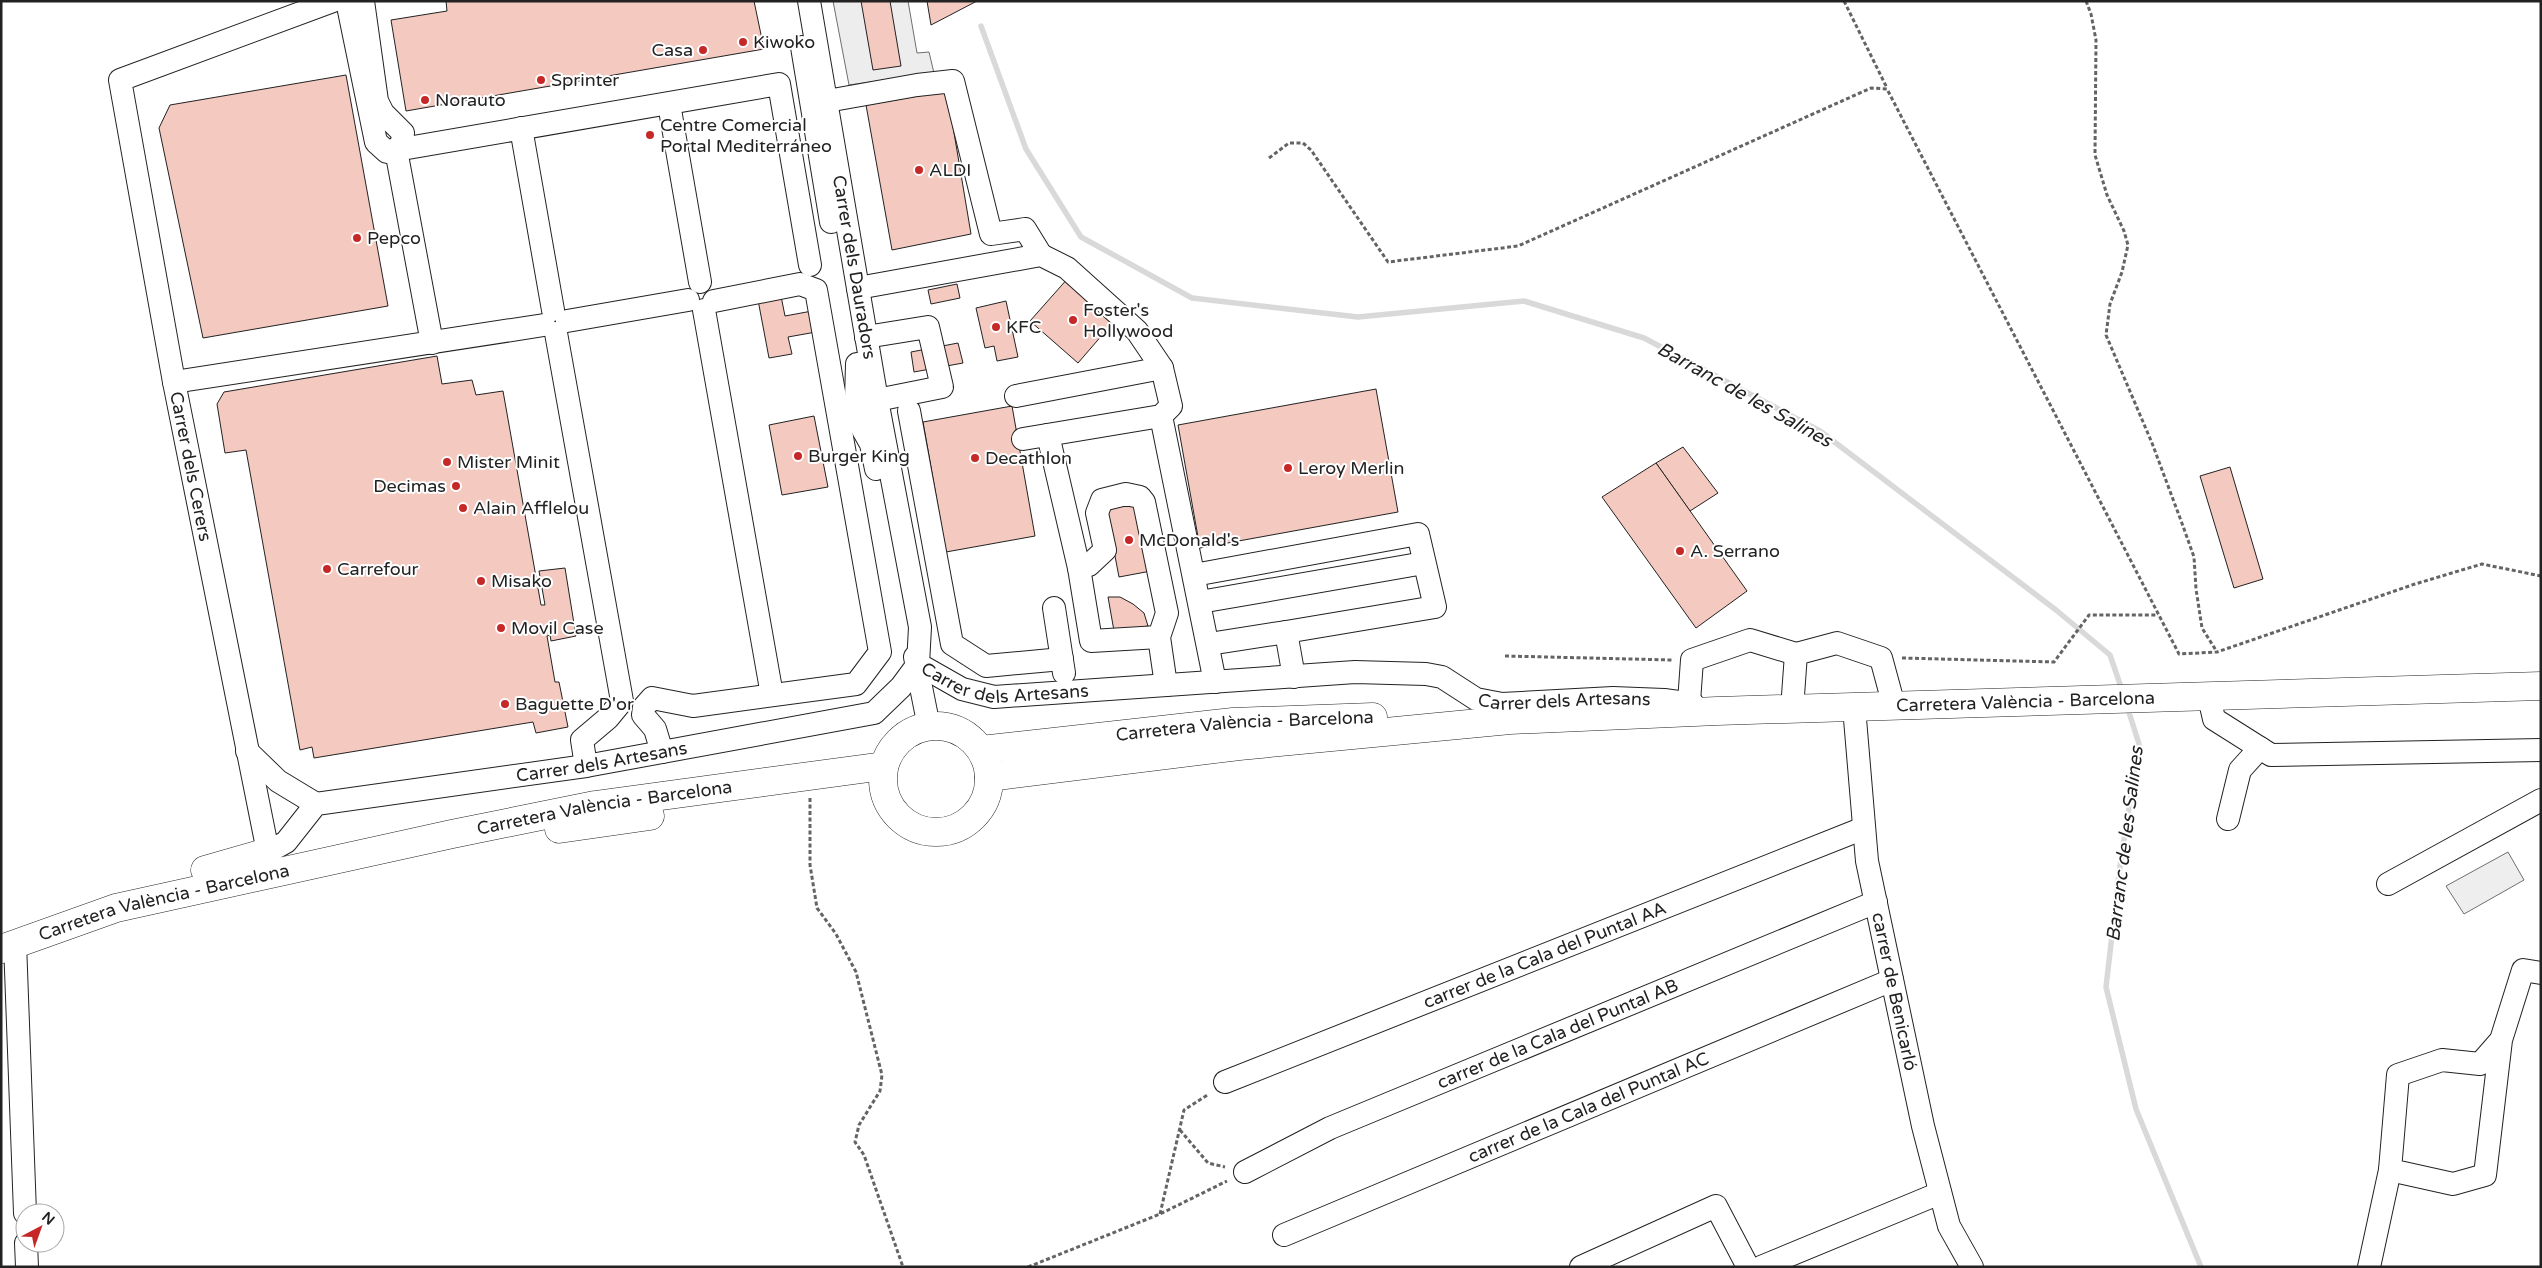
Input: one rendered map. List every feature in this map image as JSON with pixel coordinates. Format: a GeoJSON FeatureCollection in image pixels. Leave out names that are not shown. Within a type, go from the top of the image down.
{"type":"FeatureCollection","features":[{"type":"Feature","properties":{"kind":"main road","name":"Carretera València - Barcelona"},"geometry":{"type":"LineString","coordinates":[[990,776],[1239,746],[1510,720],[1717,711],[2065,702],[2541,686]]}},
{"type":"Feature","properties":{"kind":"main road","name":"Carretera València - Barcelona"},"geometry":{"type":"LineString","coordinates":[[980,750],[1268,720],[1472,716],[1510,720]]}},
{"type":"Feature","properties":{"kind":"main road"},"geometry":{"type":"LineString","coordinates":[[938,726],[956,730],[972,739],[980,750],[990,770],[990,787],[985,804],[974,818],[961,828],[944,833],[927,832],[911,827],[897,816],[888,802],[884,775],[892,750],[904,736],[920,728],[938,726]]}},
{"type":"Feature","properties":{"kind":"main road","name":"Carretera València - Barcelona"},"geometry":{"type":"LineString","coordinates":[[327,860],[452,845],[810,793],[884,775]]}},
{"type":"Feature","properties":{"kind":"main road","name":"Carretera València - Barcelona"},"geometry":{"type":"LineString","coordinates":[[8,946],[116,908],[327,860],[596,805],[884,775]]}},
{"type":"Feature","properties":{"kind":"main road"},"geometry":{"type":"LineString","coordinates":[[116,908],[153,882],[268,852]]}},
{"type":"Feature","properties":{"kind":"street","name":"Carrer dels Cerers"},"geometry":{"type":"LineString","coordinates":[[268,852],[174,382],[120,80],[333,1]]}},
{"type":"Feature","properties":{"kind":"street"},"geometry":{"type":"LineString","coordinates":[[347,1],[376,142],[387,152],[779,84],[810,265]]}},
{"type":"Feature","properties":{"kind":"street"},"geometry":{"type":"LineString","coordinates":[[363,1],[376,101],[383,114],[404,133],[401,144],[396,150]]}},
{"type":"Feature","properties":{"kind":"street","name":"Carrer dels Dauradors"},"geometry":{"type":"LineString","coordinates":[[794,1],[822,174],[864,401],[879,407]]}},
{"type":"Feature","properties":{"kind":"street","name":"Carrer dels Dauradors"},"geometry":{"type":"LineString","coordinates":[[809,1],[866,337],[920,627],[918,664]]}},
{"type":"Feature","properties":{"kind":"street"},"geometry":{"type":"LineString","coordinates":[[827,101],[917,85],[953,81],[991,234],[1025,228],[1040,254],[1067,268],[1131,325],[1162,368],[1171,406],[1161,416],[1023,439]]}},
{"type":"Feature","properties":{"kind":"street"},"geometry":{"type":"LineString","coordinates":[[669,104],[704,296],[772,695]]}},
{"type":"Feature","properties":{"kind":"street"},"geometry":{"type":"LineString","coordinates":[[521,128],[622,701],[608,718],[582,740],[586,766]]}},
{"type":"Feature","properties":{"kind":"street"},"geometry":{"type":"LineString","coordinates":[[396,150],[432,343]]}},
{"type":"Feature","properties":{"kind":"street"},"geometry":{"type":"LineString","coordinates":[[704,296],[806,270],[810,265],[820,239],[812,194],[822,174]]}},
{"type":"Feature","properties":{"kind":"street"},"geometry":{"type":"LineString","coordinates":[[858,288],[1040,254]]}},
{"type":"Feature","properties":{"kind":"street"},"geometry":{"type":"LineString","coordinates":[[174,382],[432,343],[704,296],[800,284],[816,290],[880,652],[856,684],[693,706],[652,698],[644,707],[643,715],[655,729],[662,752]]}},
{"type":"Feature","properties":{"kind":"street"},"geometry":{"type":"LineString","coordinates":[[866,337],[928,327],[942,387],[879,407]]}},
{"type":"Feature","properties":{"kind":"street","name":"Carrer dels Dauradors"},"geometry":{"type":"LineString","coordinates":[[857,364],[856,400],[862,428],[871,444],[904,629],[918,664],[929,727]]}},
{"type":"Feature","properties":{"kind":"street"},"geometry":{"type":"LineString","coordinates":[[1016,396],[1162,368]]}},
{"type":"Feature","properties":{"kind":"street"},"geometry":{"type":"LineString","coordinates":[[909,411],[952,644],[986,666],[1062,659]]}},
{"type":"Feature","properties":{"kind":"street"},"geometry":{"type":"LineString","coordinates":[[1161,416],[1209,644],[1215,682]]}},
{"type":"Feature","properties":{"kind":"street"},"geometry":{"type":"LineString","coordinates":[[1048,435],[1079,568],[1091,641],[1159,637]]}},
{"type":"Feature","properties":{"kind":"street"},"geometry":{"type":"LineString","coordinates":[[1079,568],[1089,565],[1105,550],[1097,513],[1102,500],[1126,494],[1140,496],[1144,502],[1167,613],[1159,637],[1166,685]]}},
{"type":"Feature","properties":{"kind":"street"},"geometry":{"type":"LineString","coordinates":[[1194,575],[1418,534],[1435,606],[1209,644]]}},
{"type":"Feature","properties":{"kind":"street"},"geometry":{"type":"LineString","coordinates":[[1200,602],[1424,563]]}},
{"type":"Feature","properties":{"kind":"street"},"geometry":{"type":"LineString","coordinates":[[1054,608],[1067,691]]}},
{"type":"Feature","properties":{"kind":"street"},"geometry":{"type":"LineString","coordinates":[[1286,632],[1294,676]]}},
{"type":"Feature","properties":{"kind":"street"},"geometry":{"type":"LineString","coordinates":[[1689,702],[1692,660],[1750,640],[1796,654],[1837,643],[1881,658],[1894,706]]}},
{"type":"Feature","properties":{"kind":"street"},"geometry":{"type":"LineString","coordinates":[[1792,709],[1796,654]]}},
{"type":"Feature","properties":{"kind":"street","name":"Carrer dels Artesans"},"geometry":{"type":"LineString","coordinates":[[316,804],[586,766],[874,714],[901,687],[918,664],[962,690],[994,697],[1355,672],[1426,674],[1442,677],[1476,699],[1502,704],[1613,698],[1689,702],[1717,711]]}},
{"type":"Feature","properties":{"kind":"street"},"geometry":{"type":"LineString","coordinates":[[2209,697],[2214,719],[2270,755],[2541,750]]}},
{"type":"Feature","properties":{"kind":"street","name":"carrer de Benicarló"},"geometry":{"type":"LineString","coordinates":[[1854,707],[1867,861],[1892,980],[1923,1126],[1949,1226],[1972,1267]]}},
{"type":"Feature","properties":{"kind":"street"},"geometry":{"type":"LineString","coordinates":[[2228,819],[2240,770],[2260,748]]}},
{"type":"Feature","properties":{"kind":"street"},"geometry":{"type":"LineString","coordinates":[[248,751],[278,781],[316,804],[286,842],[268,852]]}},
{"type":"Feature","properties":{"kind":"street"},"geometry":{"type":"LineString","coordinates":[[2388,884],[2541,800]]}},
{"type":"Feature","properties":{"kind":"street","name":"carrer de la Cala del Puntal AA"},"geometry":{"type":"LineString","coordinates":[[1225,1082],[1864,828]]}},
{"type":"Feature","properties":{"kind":"street","name":"carrer de la Cala del Puntal AB"},"geometry":{"type":"LineString","coordinates":[[1245,1172],[1330,1128],[1876,902]]}},
{"type":"Feature","properties":{"kind":"street"},"geometry":{"type":"LineString","coordinates":[[8,946],[24,1203]]}},
{"type":"Feature","properties":{"kind":"street"},"geometry":{"type":"LineString","coordinates":[[2390,1170],[2453,1184],[2485,1175],[2501,1040],[2523,970],[2541,973]]}},
{"type":"Feature","properties":{"kind":"street","name":"carrer de la Cala del Puntal AC"},"geometry":{"type":"LineString","coordinates":[[1284,1235],[1892,980]]}},
{"type":"Feature","properties":{"kind":"street"},"geometry":{"type":"LineString","coordinates":[[2369,1267],[2390,1170],[2398,1075],[2442,1060],[2480,1064],[2501,1040]]}},
{"type":"Feature","properties":{"kind":"street"},"geometry":{"type":"LineString","coordinates":[[1761,1267],[1940,1192]]}},
{"type":"Feature","properties":{"kind":"street"},"geometry":{"type":"LineString","coordinates":[[1581,1267],[1716,1206],[1748,1267]]}},
{"type":"Feature","properties":{"kind":"street"},"geometry":{"type":"LineString","coordinates":[[26,1253],[27,1267]]}},
{"type":"Feature","properties":{"kind":"path"},"geometry":{"type":"LineString","coordinates":[[1844,1],[2178,654],[2218,652],[2415,584],[2482,564],[2541,576]]}},
{"type":"Feature","properties":{"kind":"path"},"geometry":{"type":"LineString","coordinates":[[2086,1],[2091,14],[2096,40],[2095,155],[2107,195],[2124,231],[2128,245],[2122,272],[2110,304],[2106,335],[2152,443],[2194,557],[2196,589],[2202,628],[2218,652]]}},
{"type":"Feature","properties":{"kind":"path"},"geometry":{"type":"LineString","coordinates":[[1269,158],[1289,143],[1303,143],[1311,150],[1388,262],[1518,246],[1871,88],[1887,88]]}},
{"type":"Feature","properties":{"kind":"path"},"geometry":{"type":"LineString","coordinates":[[1881,658],[2054,662],[2089,615],[2158,615]]}},
{"type":"Feature","properties":{"kind":"path"},"geometry":{"type":"LineString","coordinates":[[1504,656],[1692,660]]}},
{"type":"Feature","properties":{"kind":"path"},"geometry":{"type":"LineString","coordinates":[[810,793],[810,865],[817,908],[836,934],[856,972],[882,1075],[880,1091],[859,1124],[855,1142],[864,1155],[903,1267]]}},
{"type":"Feature","properties":{"kind":"path"},"geometry":{"type":"LineString","coordinates":[[1160,1214],[1184,1110],[1225,1082]]}},
{"type":"Feature","properties":{"kind":"path"},"geometry":{"type":"LineString","coordinates":[[1180,1129],[1208,1163],[1245,1172]]}},
{"type":"Feature","properties":{"kind":"path"},"geometry":{"type":"LineString","coordinates":[[1028,1267],[1160,1214],[1245,1172]]}},
{"type":"Feature","properties":{"kind":"shaded area"},"geometry":{"type":"Polygon","coordinates":[[[833,1],[908,1],[917,53],[929,52],[934,73],[849,85],[833,1]]]}},
{"type":"Feature","properties":{"kind":"shaded area"},"geometry":{"type":"Polygon","coordinates":[[[2508,852],[2524,880],[2464,914],[2446,886],[2508,852]]]}},
{"type":"Feature","properties":{"kind":"building"},"geometry":{"type":"Polygon","coordinates":[[[446,1],[754,1],[764,49],[406,111],[391,20],[447,11],[446,1]]]}},
{"type":"Feature","properties":{"kind":"building"},"geometry":{"type":"Polygon","coordinates":[[[861,1],[890,1],[901,66],[873,70],[861,1]]]}},
{"type":"Feature","properties":{"kind":"building"},"geometry":{"type":"Polygon","coordinates":[[[927,1],[977,1],[931,25],[927,1]]]}},
{"type":"Feature","properties":{"kind":"building"},"geometry":{"type":"Polygon","coordinates":[[[346,75],[388,306],[203,338],[159,128],[170,105],[346,75]]]}},
{"type":"Feature","properties":{"kind":"building","name":"ALDI"},"geometry":{"type":"Polygon","coordinates":[[[947,91],[971,234],[892,250],[866,105],[947,91]]]}},
{"type":"Feature","properties":{"kind":"building","name":"Foster's Hollywood"},"geometry":{"type":"Polygon","coordinates":[[[1069,277],[1116,319],[1078,363],[1030,321],[1069,277]]]}},
{"type":"Feature","properties":{"kind":"building"},"geometry":{"type":"Polygon","coordinates":[[[957,284],[960,298],[931,304],[928,290],[957,284]]]}},
{"type":"Feature","properties":{"kind":"building"},"geometry":{"type":"Polygon","coordinates":[[[781,296],[785,316],[812,311],[816,332],[788,337],[792,354],[769,358],[758,300],[781,296]]]}},
{"type":"Feature","properties":{"kind":"building","name":"KFC"},"geometry":{"type":"Polygon","coordinates":[[[1006,301],[1018,357],[997,361],[994,346],[985,348],[976,308],[1006,301]]]}},
{"type":"Feature","properties":{"kind":"building"},"geometry":{"type":"Polygon","coordinates":[[[958,343],[963,363],[914,372],[911,352],[958,343]]]}},
{"type":"Feature","properties":{"kind":"building"},"geometry":{"type":"Polygon","coordinates":[[[437,356],[442,384],[472,380],[476,395],[503,391],[541,605],[545,605],[539,571],[565,568],[576,636],[551,641],[550,635],[547,636],[555,682],[559,682],[568,727],[536,733],[533,722],[314,758],[312,747],[300,750],[246,450],[225,453],[217,404],[224,392],[437,356]]]}},
{"type":"Feature","properties":{"kind":"building","name":"Leroy Merlin"},"geometry":{"type":"Polygon","coordinates":[[[1376,389],[1398,512],[1200,548],[1178,425],[1376,389]]]}},
{"type":"Feature","properties":{"kind":"building","name":"Decathlon"},"geometry":{"type":"Polygon","coordinates":[[[1012,406],[1035,536],[946,552],[923,422],[1012,406]]]}},
{"type":"Feature","properties":{"kind":"building","name":"Burger King"},"geometry":{"type":"Polygon","coordinates":[[[814,416],[828,487],[782,495],[769,425],[814,416]]]}},
{"type":"Feature","properties":{"kind":"building"},"geometry":{"type":"Polygon","coordinates":[[[1683,447],[1718,493],[1690,511],[1656,463],[1683,447]]]}},
{"type":"Feature","properties":{"kind":"building","name":"A. Serrano"},"geometry":{"type":"Polygon","coordinates":[[[1656,463],[1747,591],[1696,628],[1602,497],[1656,463]]]}},
{"type":"Feature","properties":{"kind":"building"},"geometry":{"type":"Polygon","coordinates":[[[2230,467],[2263,579],[2234,588],[2200,476],[2230,467]]]}},
{"type":"Feature","properties":{"kind":"building","name":"McDonald's"},"geometry":{"type":"Polygon","coordinates":[[[1138,503],[1151,571],[1119,577],[1106,509],[1138,503]]]}},
{"type":"Feature","properties":{"kind":"building"},"geometry":{"type":"Polygon","coordinates":[[[1108,597],[1120,597],[1133,604],[1144,613],[1148,626],[1114,631],[1108,597]]]}},
{"type":"Feature","properties":{"kind":"waterway","name":"Barranc de les Salines"},"geometry":{"type":"LineString","coordinates":[[981,26],[1026,149],[1081,237],[1192,298],[1358,317],[1524,301],[1644,338],[1820,431],[2056,610],[2110,655],[2122,690]]}},
{"type":"Feature","properties":{"kind":"waterway","name":"Barranc de les Salines"},"geometry":{"type":"LineString","coordinates":[[2127,706],[2139,744],[2120,866],[2106,987],[2136,1109],[2201,1267]]}},
{"type":"Feature","properties":{"kind":"place","name":"Kiwoko"},"geometry":{"type":"Point","coordinates":[743,42]}},
{"type":"Feature","properties":{"kind":"place","name":"Casa"},"geometry":{"type":"Point","coordinates":[703,50]}},
{"type":"Feature","properties":{"kind":"place","name":"Sprinter"},"geometry":{"type":"Point","coordinates":[541,80]}},
{"type":"Feature","properties":{"kind":"place","name":"Norauto"},"geometry":{"type":"Point","coordinates":[425,100]}},
{"type":"Feature","properties":{"kind":"place","name":"Centre Comercial Portal Mediterráneo"},"geometry":{"type":"Point","coordinates":[650,135]}},
{"type":"Feature","properties":{"kind":"place","name":"ALDI"},"geometry":{"type":"Point","coordinates":[919,170]}},
{"type":"Feature","properties":{"kind":"place","name":"Pepco"},"geometry":{"type":"Point","coordinates":[357,238]}},
{"type":"Feature","properties":{"kind":"place","name":"Foster's Hollywood"},"geometry":{"type":"Point","coordinates":[1073,320]}},
{"type":"Feature","properties":{"kind":"place","name":"KFC"},"geometry":{"type":"Point","coordinates":[996,327]}},
{"type":"Feature","properties":{"kind":"place","name":"Burger King"},"geometry":{"type":"Point","coordinates":[798,456]}},
{"type":"Feature","properties":{"kind":"place","name":"Decathlon"},"geometry":{"type":"Point","coordinates":[975,458]}},
{"type":"Feature","properties":{"kind":"place","name":"Mister Minit"},"geometry":{"type":"Point","coordinates":[447,462]}},
{"type":"Feature","properties":{"kind":"place","name":"Leroy Merlin"},"geometry":{"type":"Point","coordinates":[1288,468]}},
{"type":"Feature","properties":{"kind":"place","name":"Decimas"},"geometry":{"type":"Point","coordinates":[456,486]}},
{"type":"Feature","properties":{"kind":"place","name":"Alain Afflelou"},"geometry":{"type":"Point","coordinates":[463,508]}},
{"type":"Feature","properties":{"kind":"place","name":"McDonald's"},"geometry":{"type":"Point","coordinates":[1129,540]}},
{"type":"Feature","properties":{"kind":"place","name":"A. Serrano"},"geometry":{"type":"Point","coordinates":[1680,551]}},
{"type":"Feature","properties":{"kind":"place","name":"Carrefour"},"geometry":{"type":"Point","coordinates":[327,569]}},
{"type":"Feature","properties":{"kind":"place","name":"Misako"},"geometry":{"type":"Point","coordinates":[481,581]}},
{"type":"Feature","properties":{"kind":"place","name":"Movil Case"},"geometry":{"type":"Point","coordinates":[501,628]}},
{"type":"Feature","properties":{"kind":"place","name":"Baguette D'or"},"geometry":{"type":"Point","coordinates":[505,704]}}]}
